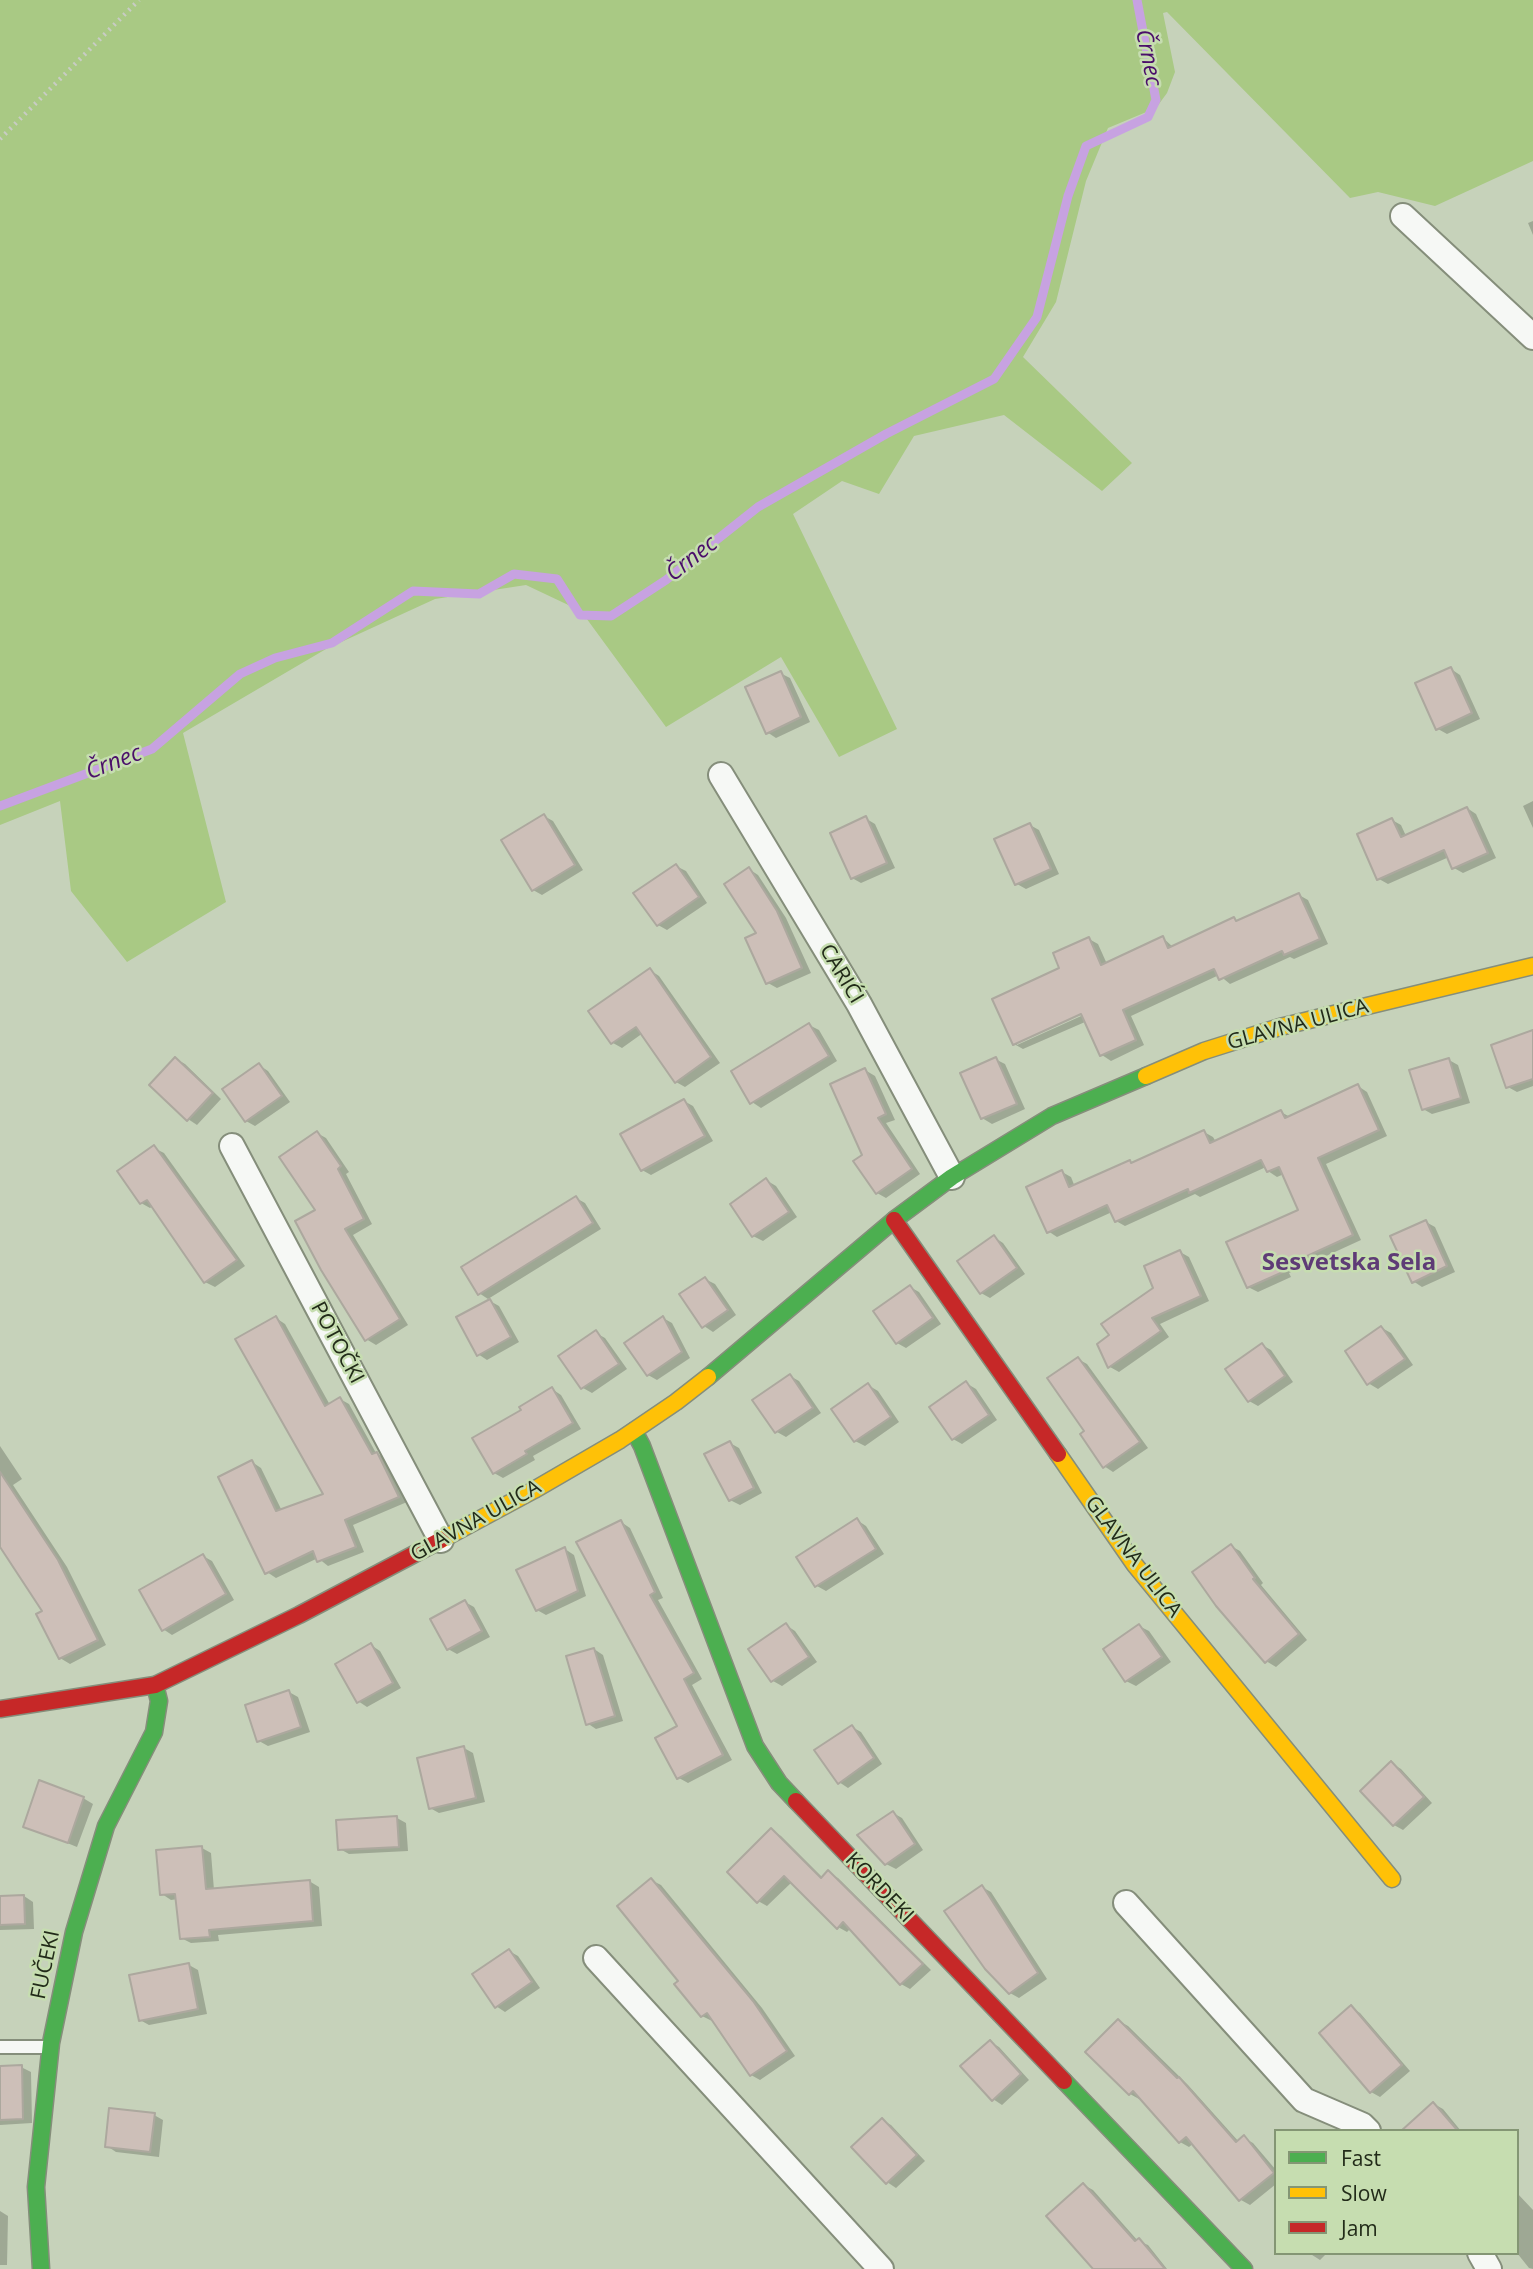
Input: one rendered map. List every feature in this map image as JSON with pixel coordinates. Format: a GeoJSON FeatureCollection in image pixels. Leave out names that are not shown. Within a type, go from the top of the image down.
{"type":"FeatureCollection","features":[{"type":"Feature","properties":{"kind":"street"},"geometry":{"type":"LineString","coordinates":[[1403,216],[1533,337]]}},
{"type":"Feature","properties":{"kind":"street","name":"CARIĆI"},"geometry":{"type":"LineString","coordinates":[[722,775],[859,1004],[952,1177]]}},
{"type":"Feature","properties":{"kind":"street","name":"GLAVNA ULICA"},"geometry":{"type":"LineString","coordinates":[[0,1709],[155,1685],[299,1615],[442,1540],[634,1432],[732,1358],[894,1220],[952,1177],[1052,1116],[1204,1051],[1280,1027],[1533,966]]}},
{"type":"Feature","properties":{"kind":"street","name":"POTOČKI"},"geometry":{"type":"LineString","coordinates":[[232,1146],[442,1540]]}},
{"type":"Feature","properties":{"kind":"street","name":"GLAVNA ULICA"},"geometry":{"type":"LineString","coordinates":[[894,1220],[1135,1565],[1392,1879]]}},
{"type":"Feature","properties":{"kind":"street","name":"KORDEKI"},"geometry":{"type":"LineString","coordinates":[[634,1432],[642,1446],[755,1746],[779,1783],[1244,2269]]}},
{"type":"Feature","properties":{"kind":"street","name":"FUČEKI"},"geometry":{"type":"LineString","coordinates":[[41,2269],[36,2187],[50,2048],[74,1932],[106,1826],[154,1732],[159,1701],[155,1685]]}},
{"type":"Feature","properties":{"kind":"street"},"geometry":{"type":"LineString","coordinates":[[1126,1903],[1304,2100],[1362,2124],[1366,2129]]}},
{"type":"Feature","properties":{"kind":"street"},"geometry":{"type":"LineString","coordinates":[[596,1958],[881,2269]]}},
{"type":"Feature","properties":{"kind":"lane"},"geometry":{"type":"LineString","coordinates":[[0,2047],[50,2048]]}},
{"type":"Feature","properties":{"kind":"path"},"geometry":{"type":"LineString","coordinates":[[0,139],[139,0]]}},
{"type":"Feature","properties":{"kind":"green space"},"geometry":{"type":"Polygon","coordinates":[[[0,0],[1533,0],[1533,161],[1435,206],[1378,192],[1350,198],[1167,12],[1163,13],[1175,72],[1167,93],[1156,108],[1108,128],[1086,181],[1056,302],[1023,357],[1132,463],[1102,491],[1004,415],[914,436],[879,494],[842,481],[793,514],[897,729],[839,757],[781,657],[666,727],[581,611],[526,585],[435,599],[326,649],[183,733],[226,902],[127,962],[71,891],[60,801],[0,825],[0,0]]]}},
{"type":"Feature","properties":{"kind":"building"},"geometry":{"type":"Polygon","coordinates":[[[1451,667],[1472,713],[1436,730],[1415,683],[1451,667]]]}},
{"type":"Feature","properties":{"kind":"building"},"geometry":{"type":"Polygon","coordinates":[[[781,671],[801,717],[766,734],[745,687],[781,671]]]}},
{"type":"Feature","properties":{"kind":"building"},"geometry":{"type":"Polygon","coordinates":[[[1467,807],[1488,853],[1452,869],[1444,850],[1377,880],[1357,834],[1392,818],[1401,837],[1467,807]]]}},
{"type":"Feature","properties":{"kind":"building"},"geometry":{"type":"Polygon","coordinates":[[[544,814],[575,865],[532,891],[501,840],[544,814]]]}},
{"type":"Feature","properties":{"kind":"building"},"geometry":{"type":"Polygon","coordinates":[[[866,816],[887,863],[851,879],[830,833],[866,816]]]}},
{"type":"Feature","properties":{"kind":"building"},"geometry":{"type":"Polygon","coordinates":[[[1030,823],[1051,869],[1015,885],[994,839],[1030,823]]]}},
{"type":"Feature","properties":{"kind":"building"},"geometry":{"type":"Polygon","coordinates":[[[676,864],[699,897],[657,926],[633,893],[676,864]]]}},
{"type":"Feature","properties":{"kind":"building"},"geometry":{"type":"Polygon","coordinates":[[[749,867],[777,911],[802,968],[766,984],[745,938],[756,933],[724,884],[749,867]]]}},
{"type":"Feature","properties":{"kind":"building"},"geometry":{"type":"Polygon","coordinates":[[[1299,893],[1320,939],[1284,955],[1282,951],[1219,980],[1214,969],[1123,1010],[1136,1040],[1100,1056],[1081,1014],[1013,1045],[992,999],[1059,968],[1053,953],[1089,937],[1101,965],[1163,936],[1168,948],[1234,917],[1236,921],[1299,893]]]}},
{"type":"Feature","properties":{"kind":"building"},"geometry":{"type":"Polygon","coordinates":[[[650,968],[711,1057],[675,1083],[636,1027],[611,1044],[588,1011],[650,968]]]}},
{"type":"Feature","properties":{"kind":"building"},"geometry":{"type":"Polygon","coordinates":[[[809,1023],[829,1056],[750,1104],[731,1071],[809,1023]]]}},
{"type":"Feature","properties":{"kind":"building"},"geometry":{"type":"Polygon","coordinates":[[[1533,1030],[1533,1079],[1506,1088],[1491,1045],[1533,1030]]]}},
{"type":"Feature","properties":{"kind":"building"},"geometry":{"type":"Polygon","coordinates":[[[175,1057],[213,1093],[187,1121],[149,1085],[175,1057]]]}},
{"type":"Feature","properties":{"kind":"building"},"geometry":{"type":"Polygon","coordinates":[[[996,1057],[1017,1104],[981,1119],[960,1073],[996,1057]]]}},
{"type":"Feature","properties":{"kind":"building"},"geometry":{"type":"Polygon","coordinates":[[[1449,1058],[1461,1098],[1422,1110],[1409,1070],[1449,1058]]]}},
{"type":"Feature","properties":{"kind":"building"},"geometry":{"type":"Polygon","coordinates":[[[259,1063],[282,1096],[245,1122],[222,1089],[259,1063]]]}},
{"type":"Feature","properties":{"kind":"building"},"geometry":{"type":"Polygon","coordinates":[[[865,1068],[886,1114],[878,1118],[912,1169],[876,1194],[853,1161],[862,1155],[830,1084],[865,1068]]]}},
{"type":"Feature","properties":{"kind":"building"},"geometry":{"type":"Polygon","coordinates":[[[1358,1084],[1379,1130],[1318,1158],[1353,1235],[1281,1268],[1283,1272],[1247,1288],[1226,1242],[1298,1210],[1279,1167],[1267,1172],[1261,1160],[1189,1193],[1188,1189],[1115,1222],[1107,1205],[1047,1233],[1026,1187],[1062,1170],[1069,1187],[1204,1130],[1210,1143],[1281,1110],[1285,1118],[1358,1084]]]}},
{"type":"Feature","properties":{"kind":"building"},"geometry":{"type":"Polygon","coordinates":[[[684,1099],[705,1136],[641,1171],[620,1134],[684,1099]]]}},
{"type":"Feature","properties":{"kind":"building"},"geometry":{"type":"Polygon","coordinates":[[[317,1131],[341,1166],[338,1169],[364,1219],[345,1229],[400,1319],[365,1341],[321,1270],[295,1221],[315,1210],[279,1157],[317,1131]]]}},
{"type":"Feature","properties":{"kind":"building"},"geometry":{"type":"Polygon","coordinates":[[[154,1145],[237,1260],[204,1283],[147,1200],[140,1204],[117,1171],[154,1145]]]}},
{"type":"Feature","properties":{"kind":"building"},"geometry":{"type":"Polygon","coordinates":[[[766,1178],[789,1212],[752,1237],[730,1204],[766,1178]]]}},
{"type":"Feature","properties":{"kind":"building"},"geometry":{"type":"Polygon","coordinates":[[[576,1196],[593,1223],[478,1295],[461,1267],[576,1196]]]}},
{"type":"Feature","properties":{"kind":"building"},"geometry":{"type":"Polygon","coordinates":[[[1426,1220],[1447,1266],[1412,1283],[1390,1236],[1426,1220]]]}},
{"type":"Feature","properties":{"kind":"building"},"geometry":{"type":"Polygon","coordinates":[[[994,1235],[1017,1268],[980,1294],[957,1261],[994,1235]]]}},
{"type":"Feature","properties":{"kind":"building"},"geometry":{"type":"Polygon","coordinates":[[[1180,1250],[1201,1296],[1152,1318],[1161,1331],[1108,1368],[1097,1344],[1109,1335],[1101,1324],[1153,1288],[1144,1266],[1180,1250]]]}},
{"type":"Feature","properties":{"kind":"building"},"geometry":{"type":"Polygon","coordinates":[[[705,1277],[728,1310],[702,1328],[679,1294],[705,1277]]]}},
{"type":"Feature","properties":{"kind":"building"},"geometry":{"type":"Polygon","coordinates":[[[910,1285],[933,1318],[896,1344],[873,1311],[910,1285]]]}},
{"type":"Feature","properties":{"kind":"building"},"geometry":{"type":"Polygon","coordinates":[[[490,1299],[511,1337],[477,1356],[456,1317],[490,1299]]]}},
{"type":"Feature","properties":{"kind":"building"},"geometry":{"type":"Polygon","coordinates":[[[276,1316],[325,1406],[340,1397],[372,1454],[377,1452],[399,1497],[345,1520],[356,1547],[317,1562],[313,1551],[265,1574],[218,1477],[252,1460],[276,1511],[323,1494],[235,1339],[276,1316]]]}},
{"type":"Feature","properties":{"kind":"building"},"geometry":{"type":"Polygon","coordinates":[[[663,1316],[682,1352],[647,1376],[624,1343],[663,1316]]]}},
{"type":"Feature","properties":{"kind":"building"},"geometry":{"type":"Polygon","coordinates":[[[1381,1326],[1405,1359],[1367,1385],[1345,1351],[1381,1326]]]}},
{"type":"Feature","properties":{"kind":"building"},"geometry":{"type":"Polygon","coordinates":[[[596,1330],[619,1364],[581,1389],[558,1356],[596,1330]]]}},
{"type":"Feature","properties":{"kind":"building"},"geometry":{"type":"Polygon","coordinates":[[[1262,1343],[1285,1376],[1248,1402],[1225,1369],[1262,1343]]]}},
{"type":"Feature","properties":{"kind":"building"},"geometry":{"type":"Polygon","coordinates":[[[1078,1357],[1140,1442],[1103,1468],[1080,1434],[1084,1431],[1047,1378],[1078,1357]]]}},
{"type":"Feature","properties":{"kind":"building"},"geometry":{"type":"Polygon","coordinates":[[[790,1374],[813,1408],[775,1433],[752,1400],[790,1374]]]}},
{"type":"Feature","properties":{"kind":"building"},"geometry":{"type":"Polygon","coordinates":[[[966,1381],[989,1415],[952,1440],[929,1407],[966,1381]]]}},
{"type":"Feature","properties":{"kind":"building"},"geometry":{"type":"Polygon","coordinates":[[[868,1383],[891,1417],[854,1442],[831,1409],[868,1383]]]}},
{"type":"Feature","properties":{"kind":"building"},"geometry":{"type":"Polygon","coordinates":[[[552,1387],[573,1423],[525,1451],[527,1454],[493,1474],[472,1438],[521,1410],[519,1407],[552,1387]]]}},
{"type":"Feature","properties":{"kind":"building"},"geometry":{"type":"Polygon","coordinates":[[[730,1441],[754,1488],[729,1501],[704,1454],[730,1441]]]}},
{"type":"Feature","properties":{"kind":"building"},"geometry":{"type":"Polygon","coordinates":[[[0,1472],[58,1560],[98,1640],[59,1659],[36,1614],[42,1611],[0,1547],[0,1472]]]}},
{"type":"Feature","properties":{"kind":"building"},"geometry":{"type":"Polygon","coordinates":[[[857,1518],[876,1549],[815,1587],[796,1557],[857,1518]]]}},
{"type":"Feature","properties":{"kind":"building"},"geometry":{"type":"Polygon","coordinates":[[[621,1520],[655,1592],[650,1595],[694,1673],[684,1679],[723,1755],[677,1779],[655,1738],[677,1726],[576,1542],[621,1520]]]}},
{"type":"Feature","properties":{"kind":"building"},"geometry":{"type":"Polygon","coordinates":[[[1231,1544],[1255,1578],[1253,1579],[1299,1634],[1265,1663],[1216,1606],[1192,1572],[1231,1544]]]}},
{"type":"Feature","properties":{"kind":"building"},"geometry":{"type":"Polygon","coordinates":[[[565,1547],[578,1591],[536,1611],[516,1570],[565,1547]]]}},
{"type":"Feature","properties":{"kind":"building"},"geometry":{"type":"Polygon","coordinates":[[[203,1554],[226,1594],[162,1631],[139,1590],[203,1554]]]}},
{"type":"Feature","properties":{"kind":"building"},"geometry":{"type":"Polygon","coordinates":[[[465,1600],[482,1631],[447,1650],[430,1619],[465,1600]]]}},
{"type":"Feature","properties":{"kind":"building"},"geometry":{"type":"Polygon","coordinates":[[[786,1623],[809,1657],[771,1682],[748,1649],[786,1623]]]}},
{"type":"Feature","properties":{"kind":"building"},"geometry":{"type":"Polygon","coordinates":[[[1139,1624],[1162,1657],[1125,1682],[1103,1649],[1139,1624]]]}},
{"type":"Feature","properties":{"kind":"building"},"geometry":{"type":"Polygon","coordinates":[[[371,1643],[393,1683],[357,1703],[335,1664],[371,1643]]]}},
{"type":"Feature","properties":{"kind":"building"},"geometry":{"type":"Polygon","coordinates":[[[594,1648],[615,1716],[586,1725],[566,1656],[594,1648]]]}},
{"type":"Feature","properties":{"kind":"building"},"geometry":{"type":"Polygon","coordinates":[[[289,1690],[301,1727],[257,1742],[245,1705],[289,1690]]]}},
{"type":"Feature","properties":{"kind":"building"},"geometry":{"type":"Polygon","coordinates":[[[852,1725],[874,1758],[838,1784],[814,1750],[852,1725]]]}},
{"type":"Feature","properties":{"kind":"building"},"geometry":{"type":"Polygon","coordinates":[[[464,1746],[476,1798],[429,1809],[417,1758],[464,1746]]]}},
{"type":"Feature","properties":{"kind":"building"},"geometry":{"type":"Polygon","coordinates":[[[1391,1761],[1424,1797],[1393,1826],[1360,1791],[1391,1761]]]}},
{"type":"Feature","properties":{"kind":"building"},"geometry":{"type":"Polygon","coordinates":[[[39,1780],[84,1797],[68,1843],[23,1827],[39,1780]]]}},
{"type":"Feature","properties":{"kind":"building"},"geometry":{"type":"Polygon","coordinates":[[[893,1811],[915,1844],[885,1865],[857,1835],[893,1811]]]}},
{"type":"Feature","properties":{"kind":"building"},"geometry":{"type":"Polygon","coordinates":[[[397,1816],[399,1847],[338,1850],[336,1820],[397,1816]]]}},
{"type":"Feature","properties":{"kind":"building"},"geometry":{"type":"Polygon","coordinates":[[[771,1828],[821,1878],[828,1870],[923,1964],[900,1985],[843,1922],[837,1929],[784,1876],[757,1903],[727,1872],[771,1828]]]}},
{"type":"Feature","properties":{"kind":"building"},"geometry":{"type":"Polygon","coordinates":[[[202,1846],[206,1889],[310,1880],[313,1921],[209,1930],[210,1937],[180,1939],[175,1894],[160,1895],[156,1850],[202,1846]]]}},
{"type":"Feature","properties":{"kind":"building"},"geometry":{"type":"Polygon","coordinates":[[[651,1878],[753,2001],[787,2051],[750,2076],[707,2013],[701,2017],[674,1984],[678,1981],[617,1906],[651,1878]]]}},
{"type":"Feature","properties":{"kind":"building"},"geometry":{"type":"Polygon","coordinates":[[[982,1885],[1038,1973],[1009,1994],[985,1969],[944,1911],[982,1885]]]}},
{"type":"Feature","properties":{"kind":"building"},"geometry":{"type":"Polygon","coordinates":[[[24,1895],[25,1924],[0,1925],[0,1896],[24,1895]]]}},
{"type":"Feature","properties":{"kind":"building"},"geometry":{"type":"Polygon","coordinates":[[[509,1949],[532,1982],[495,2008],[472,1974],[509,1949]]]}},
{"type":"Feature","properties":{"kind":"building"},"geometry":{"type":"Polygon","coordinates":[[[189,1963],[198,2009],[139,2021],[129,1975],[189,1963]]]}},
{"type":"Feature","properties":{"kind":"building"},"geometry":{"type":"Polygon","coordinates":[[[1351,2005],[1402,2065],[1370,2093],[1319,2033],[1351,2005]]]}},
{"type":"Feature","properties":{"kind":"building"},"geometry":{"type":"Polygon","coordinates":[[[1118,2019],[1177,2078],[1179,2077],[1236,2142],[1244,2135],[1274,2173],[1239,2201],[1186,2137],[1179,2143],[1133,2091],[1129,2095],[1085,2052],[1118,2019]]]}},
{"type":"Feature","properties":{"kind":"building"},"geometry":{"type":"Polygon","coordinates":[[[990,2040],[1021,2074],[992,2101],[960,2066],[990,2040]]]}},
{"type":"Feature","properties":{"kind":"building"},"geometry":{"type":"Polygon","coordinates":[[[22,2065],[23,2119],[0,2120],[0,2066],[22,2065]]]}},
{"type":"Feature","properties":{"kind":"building"},"geometry":{"type":"Polygon","coordinates":[[[1433,2102],[1456,2129],[1403,2129],[1433,2102]]]}},
{"type":"Feature","properties":{"kind":"building"},"geometry":{"type":"Polygon","coordinates":[[[109,2108],[155,2113],[150,2152],[105,2147],[109,2108]]]}},
{"type":"Feature","properties":{"kind":"building"},"geometry":{"type":"Polygon","coordinates":[[[882,2118],[917,2155],[886,2184],[851,2147],[882,2118]]]}},
{"type":"Feature","properties":{"kind":"building"},"geometry":{"type":"Polygon","coordinates":[[[1083,2183],[1135,2241],[1139,2238],[1165,2269],[1093,2269],[1046,2216],[1083,2183]]]}},
{"type":"Feature","properties":{"kind":"waterway","name":"Črnec"},"geometry":{"type":"LineString","coordinates":[[0,806],[152,749],[240,674],[275,658],[332,643],[413,591],[479,594],[514,574],[557,579],[580,615],[611,616],[666,580],[758,507],[886,434],[994,379],[1037,317],[1068,196],[1086,146],[1148,117],[1156,100],[1137,0]]}},
{"type":"Feature","properties":{"kind":"traffic: fast"},"geometry":{"type":"LineString","coordinates":[[708,1377],[894,1220],[952,1177],[1052,1116],[1146,1076]]}},
{"type":"Feature","properties":{"kind":"traffic: fast"},"geometry":{"type":"LineString","coordinates":[[634,1431],[755,1746],[779,1783],[796,1801]]}},
{"type":"Feature","properties":{"kind":"traffic: fast"},"geometry":{"type":"LineString","coordinates":[[41,2269],[36,2187],[51,2043],[74,1932],[106,1826],[154,1732],[159,1701],[155,1685]]}},
{"type":"Feature","properties":{"kind":"traffic: fast"},"geometry":{"type":"LineString","coordinates":[[1064,2081],[1244,2269]]}},
{"type":"Feature","properties":{"kind":"traffic: slow"},"geometry":{"type":"LineString","coordinates":[[1146,1076],[1204,1051],[1280,1027],[1533,966]]}},
{"type":"Feature","properties":{"kind":"traffic: slow"},"geometry":{"type":"LineString","coordinates":[[441,1540],[620,1440],[708,1377]]}},
{"type":"Feature","properties":{"kind":"traffic: slow"},"geometry":{"type":"LineString","coordinates":[[1058,1454],[1135,1565],[1392,1879]]}},
{"type":"Feature","properties":{"kind":"traffic: jam"},"geometry":{"type":"LineString","coordinates":[[894,1220],[1058,1454]]}},
{"type":"Feature","properties":{"kind":"traffic: jam"},"geometry":{"type":"LineString","coordinates":[[0,1709],[155,1685],[299,1615],[441,1540]]}},
{"type":"Feature","properties":{"kind":"traffic: jam"},"geometry":{"type":"LineString","coordinates":[[796,1801],[1064,2081]]}},
{"type":"Feature","properties":{"kind":"district","name":"Sesvetska Sela"},"geometry":{"type":"Point","coordinates":[1349,1263]}}]}
